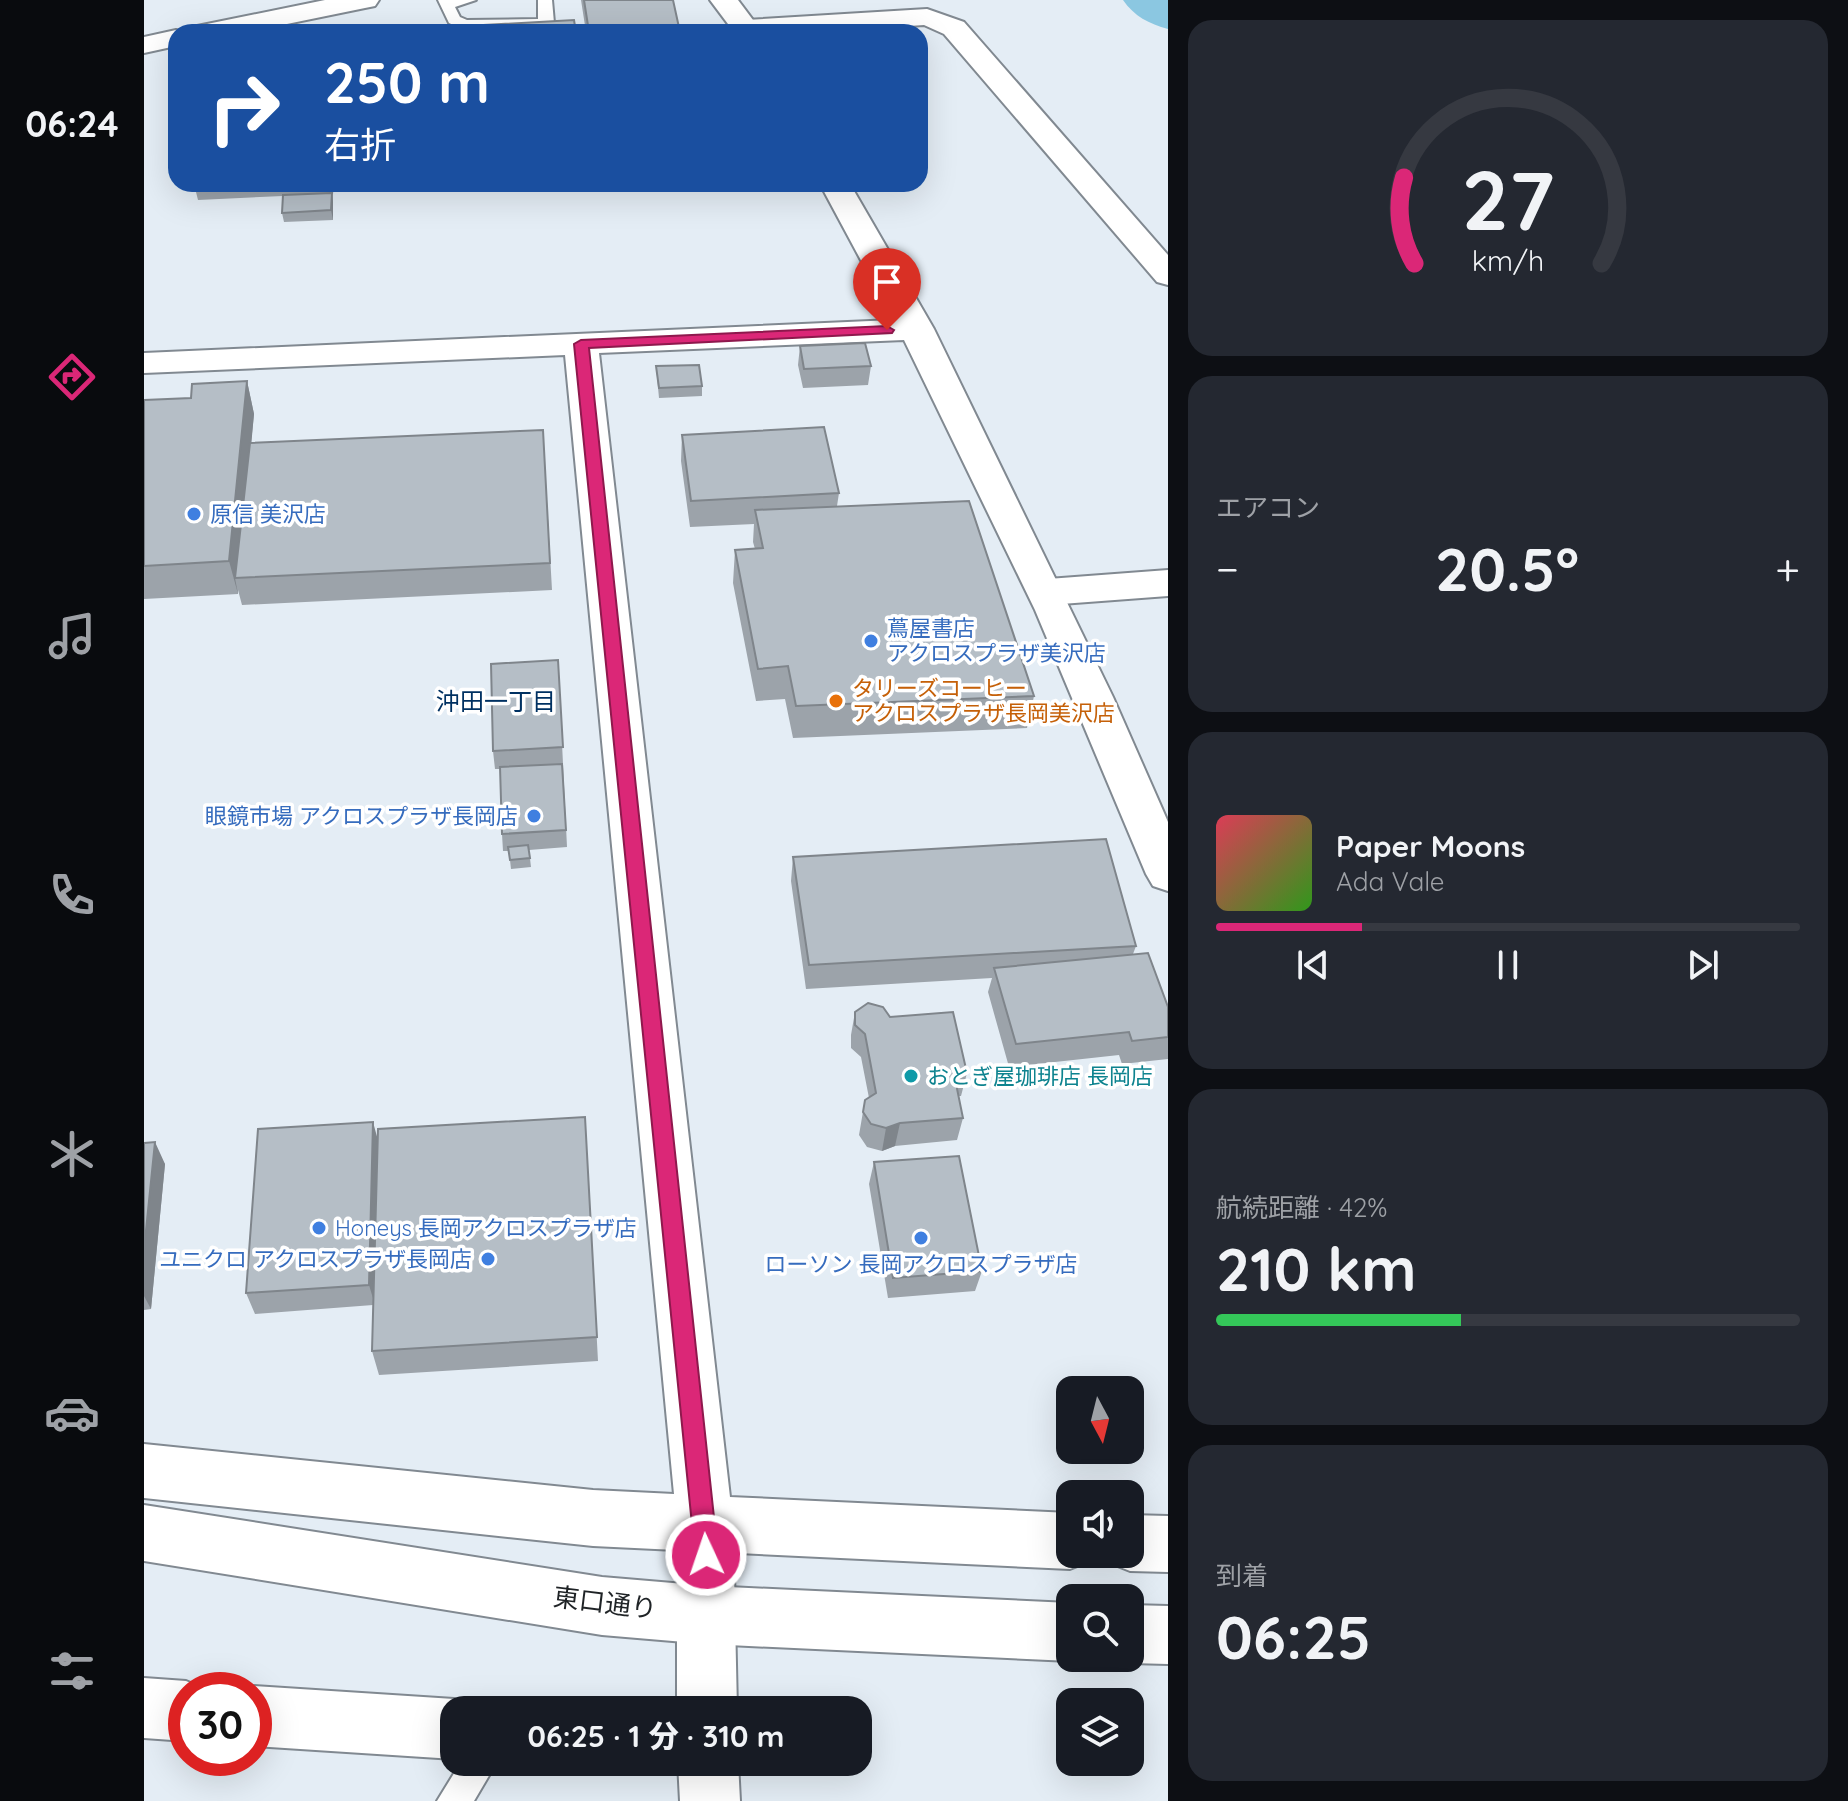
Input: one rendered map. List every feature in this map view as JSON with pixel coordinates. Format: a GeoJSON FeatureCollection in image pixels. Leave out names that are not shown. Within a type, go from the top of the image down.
{"type":"FeatureCollection","features":[{"type":"Feature","properties":{"kind":"street"},"geometry":{"type":"LineString","coordinates":[[246,24],[365,0]]}},
{"type":"Feature","properties":{"kind":"street"},"geometry":{"type":"LineString","coordinates":[[724,0],[742,24]]}},
{"type":"Feature","properties":{"kind":"street"},"geometry":{"type":"LineString","coordinates":[[830,24],[927,17],[954,28],[1168,275]]}},
{"type":"Feature","properties":{"kind":"street"},"geometry":{"type":"LineString","coordinates":[[144,45],[168,40]]}},
{"type":"Feature","properties":{"kind":"street"},"geometry":{"type":"LineString","coordinates":[[840,192],[917,329],[1048,592],[1168,874]]}},
{"type":"Feature","properties":{"kind":"street"},"geometry":{"type":"LineString","coordinates":[[144,363],[917,329]]}},
{"type":"Feature","properties":{"kind":"street"},"geometry":{"type":"LineString","coordinates":[[581,344],[705,1526],[707,1696]]}},
{"type":"Feature","properties":{"kind":"street"},"geometry":{"type":"LineString","coordinates":[[1048,592],[1168,583]]}},
{"type":"Feature","properties":{"kind":"street"},"geometry":{"type":"LineString","coordinates":[[144,1471],[422,1502],[705,1526],[1056,1540]]}},
{"type":"Feature","properties":{"kind":"street","name":"東口通り"},"geometry":{"type":"LineString","coordinates":[[144,1533],[317,1558],[602,1606],[708,1615],[1056,1631]]}},
{"type":"Feature","properties":{"kind":"street"},"geometry":{"type":"LineString","coordinates":[[1144,1543],[1168,1544]]}},
{"type":"Feature","properties":{"kind":"street"},"geometry":{"type":"LineString","coordinates":[[1144,1634],[1168,1635]]}},
{"type":"Feature","properties":{"kind":"street"},"geometry":{"type":"LineString","coordinates":[[144,1708],[168,1710]]}},
{"type":"Feature","properties":{"kind":"street"},"geometry":{"type":"LineString","coordinates":[[272,1717],[440,1728]]}},
{"type":"Feature","properties":{"kind":"street"},"geometry":{"type":"LineString","coordinates":[[709,1776],[710,1801]]}},
{"type":"Feature","properties":{"kind":"lane"},"geometry":{"type":"LineString","coordinates":[[462,24],[454,20],[445,2],[469,0]]}},
{"type":"Feature","properties":{"kind":"lane"},"geometry":{"type":"LineString","coordinates":[[505,24],[546,23],[545,0]]}},
{"type":"Feature","properties":{"kind":"lane"},"geometry":{"type":"LineString","coordinates":[[454,1801],[471,1776]]}},
{"type":"Feature","properties":{"kind":"building"},"geometry":{"type":"Polygon","coordinates":[[[584,0],[673,0],[678,24],[588,24],[584,0]]]}},
{"type":"Feature","properties":{"kind":"building"},"geometry":{"type":"Polygon","coordinates":[[[574,20],[575,24],[502,24],[574,20]]]}},
{"type":"Feature","properties":{"kind":"building"},"geometry":{"type":"Polygon","coordinates":[[[332,193],[331,210],[282,213],[283,195],[332,193]]]}},
{"type":"Feature","properties":{"kind":"building"},"geometry":{"type":"Polygon","coordinates":[[[865,343],[871,366],[804,369],[800,346],[865,343]]]}},
{"type":"Feature","properties":{"kind":"building"},"geometry":{"type":"Polygon","coordinates":[[[699,365],[702,386],[659,388],[656,366],[699,365]]]}},
{"type":"Feature","properties":{"kind":"building","name":"原信 美沢店"},"geometry":{"type":"Polygon","coordinates":[[[247,381],[229,561],[144,566],[144,400],[191,398],[192,384],[247,381]]]}},
{"type":"Feature","properties":{"kind":"building"},"geometry":{"type":"Polygon","coordinates":[[[824,427],[839,493],[691,501],[682,435],[824,427]]]}},
{"type":"Feature","properties":{"kind":"building"},"geometry":{"type":"Polygon","coordinates":[[[543,430],[550,563],[235,578],[250,443],[543,430]]]}},
{"type":"Feature","properties":{"kind":"building","name":"蔦屋書店 アクロスプラザ美沢店"},"geometry":{"type":"Polygon","coordinates":[[[969,501],[1034,696],[796,706],[788,666],[758,669],[735,550],[763,548],[755,510],[969,501]]]}},
{"type":"Feature","properties":{"kind":"building"},"geometry":{"type":"Polygon","coordinates":[[[558,660],[563,747],[493,751],[491,664],[558,660]]]}},
{"type":"Feature","properties":{"kind":"building","name":"眼鏡市場 アクロスプラザ長岡店"},"geometry":{"type":"Polygon","coordinates":[[[562,764],[566,830],[502,834],[500,767],[562,764]]]}},
{"type":"Feature","properties":{"kind":"building"},"geometry":{"type":"Polygon","coordinates":[[[1106,839],[1136,946],[809,965],[793,857],[1106,839]]]}},
{"type":"Feature","properties":{"kind":"building"},"geometry":{"type":"Polygon","coordinates":[[[528,845],[530,858],[510,860],[508,847],[528,845]]]}},
{"type":"Feature","properties":{"kind":"building"},"geometry":{"type":"Polygon","coordinates":[[[1148,953],[1168,1007],[1168,1037],[1132,1041],[1129,1032],[1016,1044],[994,968],[1148,953]]]}},
{"type":"Feature","properties":{"kind":"building","name":"おとぎ屋珈琲店 長岡店"},"geometry":{"type":"Polygon","coordinates":[[[868,1003],[883,1007],[890,1017],[953,1012],[967,1073],[954,1074],[963,1118],[900,1123],[886,1128],[871,1124],[863,1112],[865,1100],[876,1093],[865,1034],[855,1025],[855,1012],[868,1003]]]}},
{"type":"Feature","properties":{"kind":"building","name":"ユニクロ アクロスプラザ長岡店"},"geometry":{"type":"Polygon","coordinates":[[[585,1117],[597,1337],[372,1351],[378,1129],[585,1117]]]}},
{"type":"Feature","properties":{"kind":"building","name":"Honeys 長岡アクロスプラザ店"},"geometry":{"type":"Polygon","coordinates":[[[373,1122],[369,1285],[246,1293],[258,1129],[373,1122]]]}},
{"type":"Feature","properties":{"kind":"building"},"geometry":{"type":"Polygon","coordinates":[[[155,1142],[144,1250],[144,1143],[155,1142]]]}},
{"type":"Feature","properties":{"kind":"building","name":"ローソン 長岡アクロスプラザ店"},"geometry":{"type":"Polygon","coordinates":[[[959,1156],[982,1271],[893,1278],[874,1162],[959,1156]]]}},
{"type":"Feature","properties":{"kind":"waterway"},"geometry":{"type":"LineString","coordinates":[[1146,0],[1168,15]]}},
{"type":"Feature","properties":{"kind":"place","name":"原信 美沢店"},"geometry":{"type":"Point","coordinates":[194,514]}},
{"type":"Feature","properties":{"kind":"place","name":"蔦屋書店 アクロスプラザ美沢店"},"geometry":{"type":"Point","coordinates":[871,641]}},
{"type":"Feature","properties":{"kind":"place","name":"タリーズコーヒー アクロスプラザ長岡美沢店"},"geometry":{"type":"Point","coordinates":[836,701]}},
{"type":"Feature","properties":{"kind":"place","name":"眼鏡市場 アクロスプラザ長岡店"},"geometry":{"type":"Point","coordinates":[534,816]}},
{"type":"Feature","properties":{"kind":"place","name":"おとぎ屋珈琲店 長岡店"},"geometry":{"type":"Point","coordinates":[911,1076]}},
{"type":"Feature","properties":{"kind":"place","name":"Honeys 長岡アクロスプラザ店"},"geometry":{"type":"Point","coordinates":[319,1228]}},
{"type":"Feature","properties":{"kind":"place","name":"ローソン 長岡アクロスプラザ店"},"geometry":{"type":"Point","coordinates":[921,1238]}},
{"type":"Feature","properties":{"kind":"place","name":"ユニクロ アクロスプラザ長岡店"},"geometry":{"type":"Point","coordinates":[488,1259]}},
{"type":"Feature","properties":{"kind":"district","name":"沖田一丁目"},"geometry":{"type":"Point","coordinates":[496,702]}},
{"type":"Feature","properties":{"kind":"route"},"geometry":{"type":"LineString","coordinates":[[706,1555],[581,344],[887,330]]}}]}
